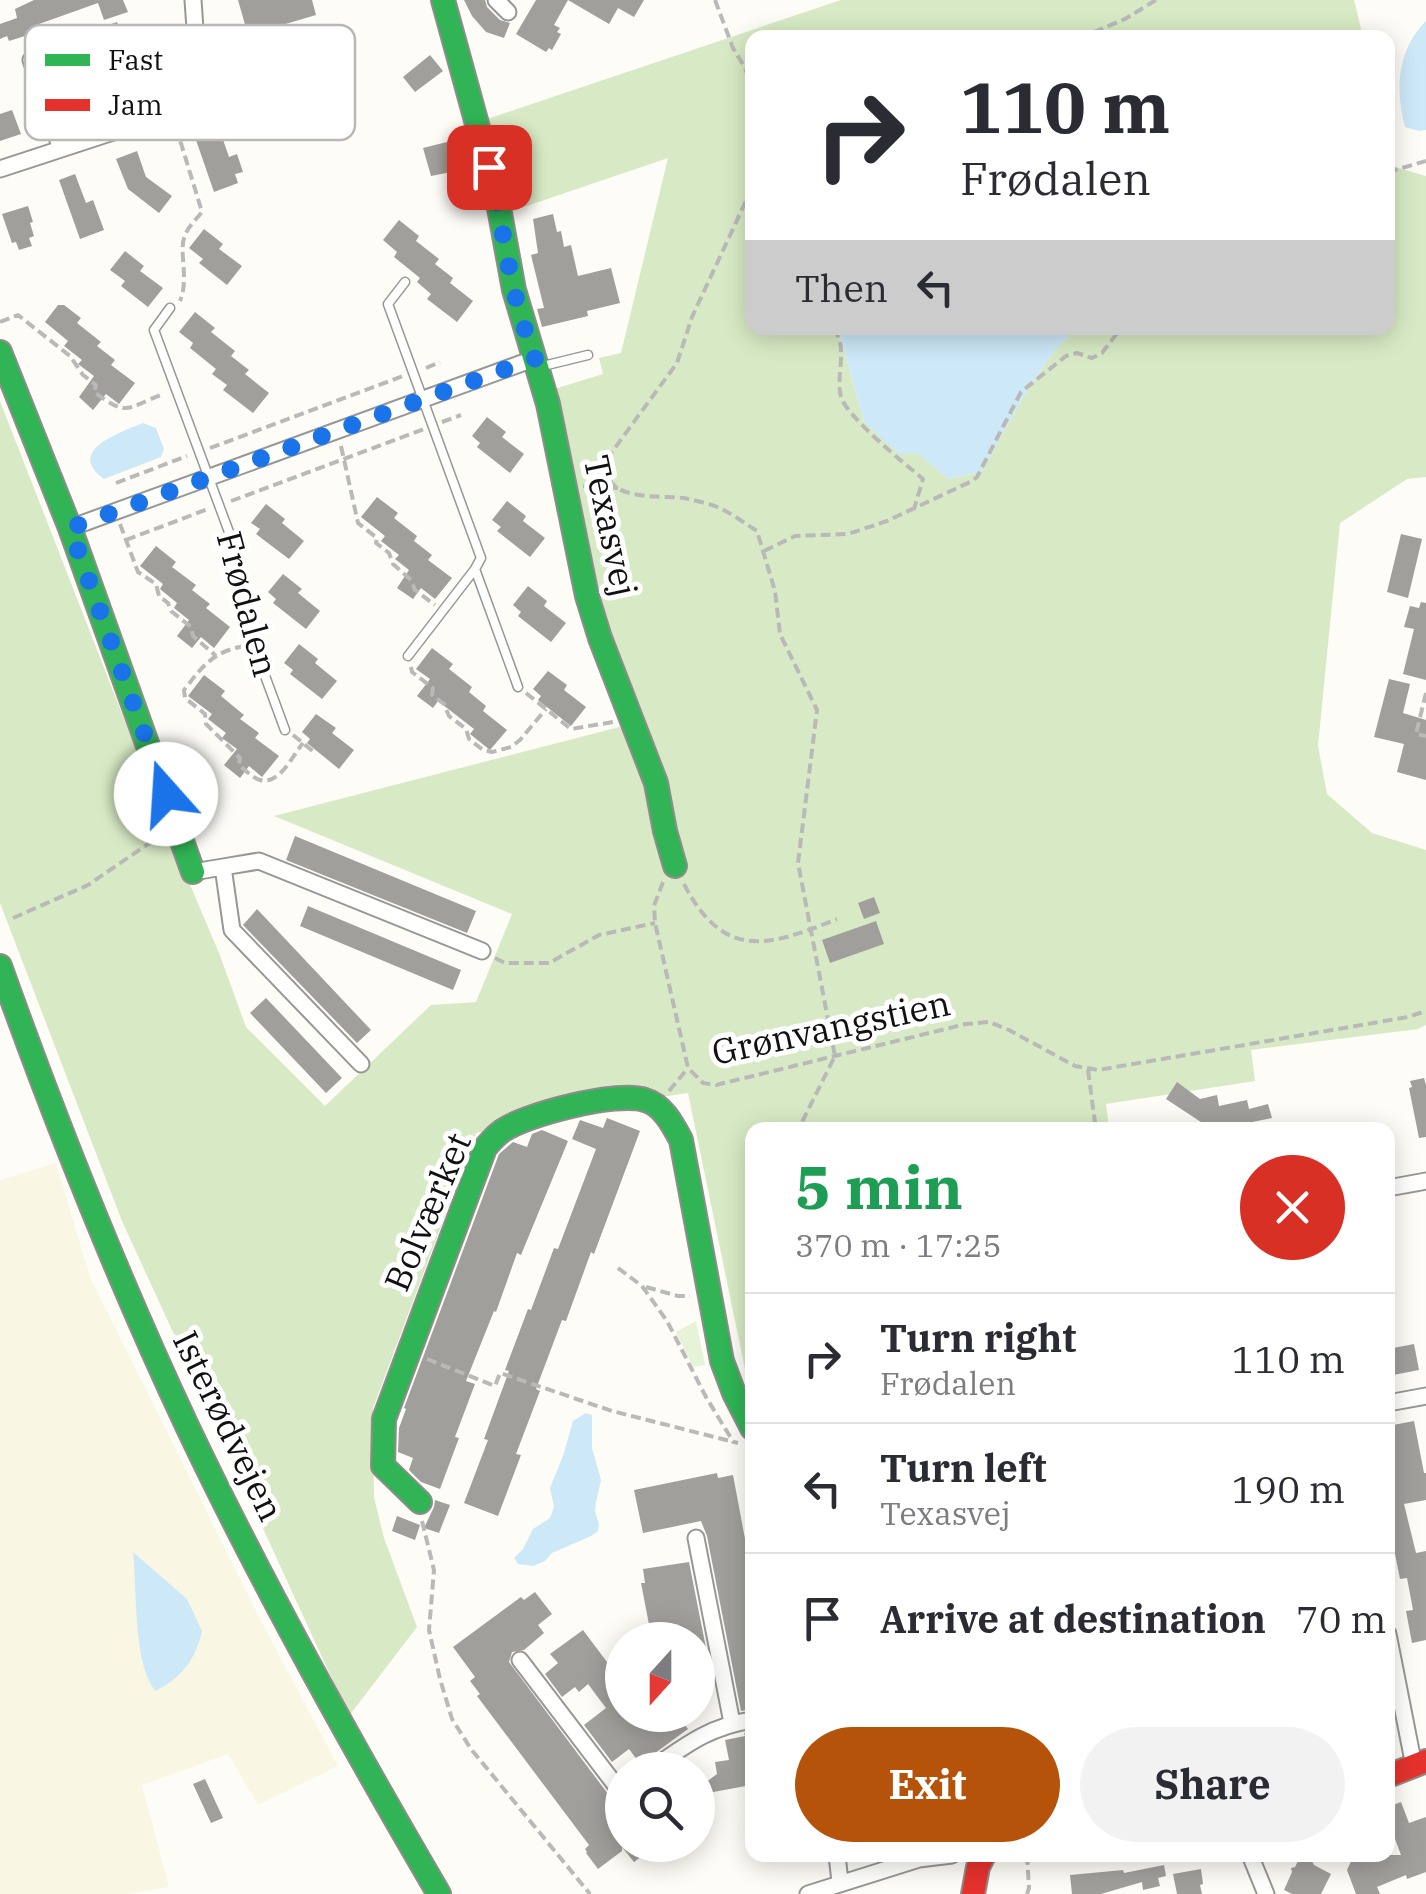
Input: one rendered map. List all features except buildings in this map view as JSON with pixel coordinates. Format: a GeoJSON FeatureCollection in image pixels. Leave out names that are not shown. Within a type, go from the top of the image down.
{"type":"FeatureCollection","features":[{"type":"Feature","properties":{"kind":"main road","name":"Texasvej"},"geometry":{"type":"LineString","coordinates":[[442,0],[496,197],[522,322],[576,488],[587,596],[656,783],[675,866]]}},
{"type":"Feature","properties":{"kind":"main road"},"geometry":{"type":"LineString","coordinates":[[0,352],[70,528],[194,872]]}},
{"type":"Feature","properties":{"kind":"main road","name":"Isterødvejen"},"geometry":{"type":"LineString","coordinates":[[0,966],[104,1242],[187,1426],[326,1699],[439,1894]]}},
{"type":"Feature","properties":{"kind":"main road","name":"Bolværket"},"geometry":{"type":"LineString","coordinates":[[420,1502],[383,1466],[384,1418],[485,1148],[503,1130],[539,1115],[607,1100],[640,1098],[657,1106]]}},
{"type":"Feature","properties":{"kind":"main road"},"geometry":{"type":"LineString","coordinates":[[657,1106],[670,1118],[681,1140],[722,1361],[743,1435]]}},
{"type":"Feature","properties":{"kind":"main road"},"geometry":{"type":"LineString","coordinates":[[1395,1773],[1420,1764]]}},
{"type":"Feature","properties":{"kind":"main road"},"geometry":{"type":"LineString","coordinates":[[973,1894],[980,1862]]}},
{"type":"Feature","properties":{"kind":"street"},"geometry":{"type":"LineString","coordinates":[[193,0],[195,25]]}},
{"type":"Feature","properties":{"kind":"street"},"geometry":{"type":"LineString","coordinates":[[58,140],[61,149]]}},
{"type":"Feature","properties":{"kind":"street"},"geometry":{"type":"LineString","coordinates":[[0,168],[89,140]]}},
{"type":"Feature","properties":{"kind":"street"},"geometry":{"type":"LineString","coordinates":[[70,528],[423,399],[537,363]]}},
{"type":"Feature","properties":{"kind":"street"},"geometry":{"type":"LineString","coordinates":[[194,872],[259,861],[482,951]]}},
{"type":"Feature","properties":{"kind":"street"},"geometry":{"type":"LineString","coordinates":[[223,866],[232,930],[361,1064]]}},
{"type":"Feature","properties":{"kind":"street"},"geometry":{"type":"LineString","coordinates":[[1395,1187],[1426,1181]]}},
{"type":"Feature","properties":{"kind":"street"},"geometry":{"type":"LineString","coordinates":[[1395,1403],[1426,1396]]}},
{"type":"Feature","properties":{"kind":"street"},"geometry":{"type":"LineString","coordinates":[[696,1538],[732,1723]]}},
{"type":"Feature","properties":{"kind":"street"},"geometry":{"type":"LineString","coordinates":[[520,1660],[605,1771]]}},
{"type":"Feature","properties":{"kind":"street"},"geometry":{"type":"LineString","coordinates":[[1395,1662],[1420,1764]]}},
{"type":"Feature","properties":{"kind":"street"},"geometry":{"type":"LineString","coordinates":[[676,1752],[700,1735],[745,1721]]}},
{"type":"Feature","properties":{"kind":"street"},"geometry":{"type":"LineString","coordinates":[[838,1862],[840,1882]]}},
{"type":"Feature","properties":{"kind":"street"},"geometry":{"type":"LineString","coordinates":[[808,1894],[908,1862]]}},
{"type":"Feature","properties":{"kind":"street"},"geometry":{"type":"LineString","coordinates":[[1253,1862],[1266,1894]]}},
{"type":"Feature","properties":{"kind":"lane"},"geometry":{"type":"LineString","coordinates":[[405,282],[388,304],[480,558],[408,656]]}},
{"type":"Feature","properties":{"kind":"lane","name":"Frødalen"},"geometry":{"type":"LineString","coordinates":[[170,308],[154,330],[238,558],[237,571],[256,626],[254,646],[285,730]]}},
{"type":"Feature","properties":{"kind":"lane"},"geometry":{"type":"LineString","coordinates":[[537,363],[588,355]]}},
{"type":"Feature","properties":{"kind":"lane"},"geometry":{"type":"LineString","coordinates":[[475,569],[518,687]]}},
{"type":"Feature","properties":{"kind":"path"},"geometry":{"type":"LineString","coordinates":[[715,0],[744,66]]}},
{"type":"Feature","properties":{"kind":"path"},"geometry":{"type":"LineString","coordinates":[[1099,30],[1156,0]]}},
{"type":"Feature","properties":{"kind":"path"},"geometry":{"type":"LineString","coordinates":[[170,308],[177,306],[183,296],[184,235],[202,212],[180,140]]}},
{"type":"Feature","properties":{"kind":"path"},"geometry":{"type":"LineString","coordinates":[[1395,170],[1426,161]]}},
{"type":"Feature","properties":{"kind":"path"},"geometry":{"type":"LineString","coordinates":[[576,488],[609,456],[678,363],[692,317],[745,203]]}},
{"type":"Feature","properties":{"kind":"path"},"geometry":{"type":"LineString","coordinates":[[0,322],[18,315],[70,356],[83,375],[96,385],[94,392],[118,410],[175,388]]}},
{"type":"Feature","properties":{"kind":"path"},"geometry":{"type":"LineString","coordinates":[[837,335],[842,351],[841,397],[859,423],[924,479],[914,508]]}},
{"type":"Feature","properties":{"kind":"path"},"geometry":{"type":"LineString","coordinates":[[763,551],[795,536],[848,534],[887,521],[978,477],[1021,392],[1066,356],[1077,353],[1092,358],[1102,354],[1117,335]]}},
{"type":"Feature","properties":{"kind":"path"},"geometry":{"type":"LineString","coordinates":[[116,483],[440,362]]}},
{"type":"Feature","properties":{"kind":"path"},"geometry":{"type":"LineString","coordinates":[[126,540],[461,415]]}},
{"type":"Feature","properties":{"kind":"path"},"geometry":{"type":"LineString","coordinates":[[337,430],[358,523],[377,538],[376,543],[389,553],[393,564],[411,580],[415,590],[442,611]]}},
{"type":"Feature","properties":{"kind":"path"},"geometry":{"type":"LineString","coordinates":[[609,456],[606,468],[618,488],[634,496],[686,498],[717,507],[757,531],[775,591],[780,634],[817,710],[798,864],[835,1056],[802,1122]]}},
{"type":"Feature","properties":{"kind":"path"},"geometry":{"type":"LineString","coordinates":[[576,488],[618,488]]}},
{"type":"Feature","properties":{"kind":"path"},"geometry":{"type":"LineString","coordinates":[[116,512],[138,572],[156,584],[159,596],[168,602],[171,611],[216,656]]}},
{"type":"Feature","properties":{"kind":"path"},"geometry":{"type":"LineString","coordinates":[[254,646],[238,647],[208,659],[184,690],[185,698],[205,714],[206,724],[240,758],[239,766],[258,780],[271,780],[279,775],[302,742]]}},
{"type":"Feature","properties":{"kind":"path"},"geometry":{"type":"LineString","coordinates":[[408,656],[412,672],[432,688],[432,695],[444,704],[449,716],[484,750],[492,752],[520,740],[546,709]]}},
{"type":"Feature","properties":{"kind":"path"},"geometry":{"type":"LineString","coordinates":[[518,687],[570,729],[631,718]]}},
{"type":"Feature","properties":{"kind":"path"},"geometry":{"type":"LineString","coordinates":[[1426,693],[1416,734],[1426,736]]}},
{"type":"Feature","properties":{"kind":"path"},"geometry":{"type":"LineString","coordinates":[[285,730],[314,752]]}},
{"type":"Feature","properties":{"kind":"path"},"geometry":{"type":"LineString","coordinates":[[13,918],[88,885],[177,826]]}},
{"type":"Feature","properties":{"kind":"path"},"geometry":{"type":"LineString","coordinates":[[675,866],[697,908],[711,924],[731,937],[762,943],[837,920]]}},
{"type":"Feature","properties":{"kind":"path","name":"Grønvangstien"},"geometry":{"type":"LineString","coordinates":[[675,866],[658,893],[655,922],[688,1068],[702,1083],[716,1085],[966,1024],[990,1022],[1075,1066],[1098,1070],[1426,1011]]}},
{"type":"Feature","properties":{"kind":"path"},"geometry":{"type":"LineString","coordinates":[[482,951],[505,963],[549,963],[599,934],[655,922]]}},
{"type":"Feature","properties":{"kind":"path"},"geometry":{"type":"LineString","coordinates":[[657,1106],[688,1068]]}},
{"type":"Feature","properties":{"kind":"path"},"geometry":{"type":"LineString","coordinates":[[1088,1068],[1095,1122]]}},
{"type":"Feature","properties":{"kind":"path"},"geometry":{"type":"LineString","coordinates":[[618,1268],[642,1286],[667,1321],[706,1397],[743,1435]]}},
{"type":"Feature","properties":{"kind":"path"},"geometry":{"type":"LineString","coordinates":[[642,1286],[678,1296],[709,1292]]}},
{"type":"Feature","properties":{"kind":"path"},"geometry":{"type":"LineString","coordinates":[[408,1352],[495,1386],[500,1372],[612,1411],[743,1435]]}},
{"type":"Feature","properties":{"kind":"path"},"geometry":{"type":"LineString","coordinates":[[420,1502],[434,1570],[430,1630],[452,1718],[471,1748],[590,1894]]}},
{"type":"Feature","properties":{"kind":"path"},"geometry":{"type":"LineString","coordinates":[[1027,1862],[1027,1894]]}},
{"type":"Feature","properties":{"kind":"shaded area"},"geometry":{"type":"Polygon","coordinates":[[[56,1163],[90,1277],[259,1617],[338,1766],[258,1805],[228,1754],[142,1785],[169,1887],[127,1894],[0,1894],[0,1180],[56,1163]]]}},
{"type":"Feature","properties":{"kind":"green space"},"geometry":{"type":"Polygon","coordinates":[[[841,0],[1354,0],[1361,30],[752,30],[841,0]]]}},
{"type":"Feature","properties":{"kind":"green space"},"geometry":{"type":"Polygon","coordinates":[[[745,32],[745,335],[840,335],[864,422],[917,452],[948,479],[981,472],[1040,372],[1071,335],[1395,335],[1395,167],[1426,176],[1426,477],[1407,479],[1340,523],[1318,746],[1327,794],[1372,833],[1426,850],[1426,1025],[1251,1050],[1255,1081],[1106,1104],[1108,1122],[745,1122],[745,1369],[688,1093],[597,1106],[476,1133],[373,1408],[374,1497],[384,1538],[417,1627],[349,1716],[122,1221],[0,903],[0,401],[246,1027],[325,1106],[431,1005],[476,1002],[512,914],[274,816],[627,725],[551,390],[603,374],[599,358],[621,353],[668,158],[509,212],[484,120],[745,32]]]}},
{"type":"Feature","properties":{"kind":"green space"},"geometry":{"type":"Polygon","coordinates":[[[696,1321],[705,1365],[693,1367],[676,1332],[696,1321]]]}},
{"type":"Feature","properties":{"kind":"water"},"geometry":{"type":"Polygon","coordinates":[[[1426,21],[1426,130],[1419,131],[1405,127],[1400,84],[1409,44],[1426,21]]]}},
{"type":"Feature","properties":{"kind":"water"},"geometry":{"type":"Polygon","coordinates":[[[840,335],[1071,335],[1040,372],[981,472],[948,479],[917,453],[899,454],[864,422],[840,335]]]}},
{"type":"Feature","properties":{"kind":"water"},"geometry":{"type":"Polygon","coordinates":[[[143,423],[156,428],[164,449],[161,457],[104,479],[93,469],[93,451],[111,437],[143,423]]]}},
{"type":"Feature","properties":{"kind":"water"},"geometry":{"type":"Polygon","coordinates":[[[586,1413],[592,1415],[592,1448],[601,1480],[595,1511],[598,1531],[533,1566],[518,1564],[514,1558],[533,1529],[550,1518],[554,1507],[550,1488],[573,1421],[586,1413]]]}},
{"type":"Feature","properties":{"kind":"water"},"geometry":{"type":"Polygon","coordinates":[[[133,1552],[187,1599],[202,1631],[186,1666],[156,1691],[143,1664],[133,1552]]]}},
{"type":"Feature","properties":{"kind":"traffic: fast"},"geometry":{"type":"LineString","coordinates":[[443,0],[497,197],[514,290],[548,404],[587,596],[656,783],[675,866]]}},
{"type":"Feature","properties":{"kind":"traffic: fast"},"geometry":{"type":"LineString","coordinates":[[0,352],[70,528],[193,872]]}},
{"type":"Feature","properties":{"kind":"traffic: fast"},"geometry":{"type":"LineString","coordinates":[[0,966],[88,1199],[188,1428],[309,1664],[439,1894]]}},
{"type":"Feature","properties":{"kind":"traffic: fast"},"geometry":{"type":"LineString","coordinates":[[420,1502],[383,1466],[384,1419],[485,1148],[514,1124],[572,1106],[614,1099],[645,1100],[662,1111],[675,1128],[681,1140],[722,1361],[745,1414]]}},
{"type":"Feature","properties":{"kind":"traffic: jam"},"geometry":{"type":"LineString","coordinates":[[1395,1773],[1426,1761]]}},
{"type":"Feature","properties":{"kind":"traffic: jam"},"geometry":{"type":"LineString","coordinates":[[973,1894],[980,1862]]}},
{"type":"Feature","properties":{"kind":"route"},"geometry":{"type":"LineString","coordinates":[[166,794],[70,528],[536,358],[514,290],[489,167]]}}]}
